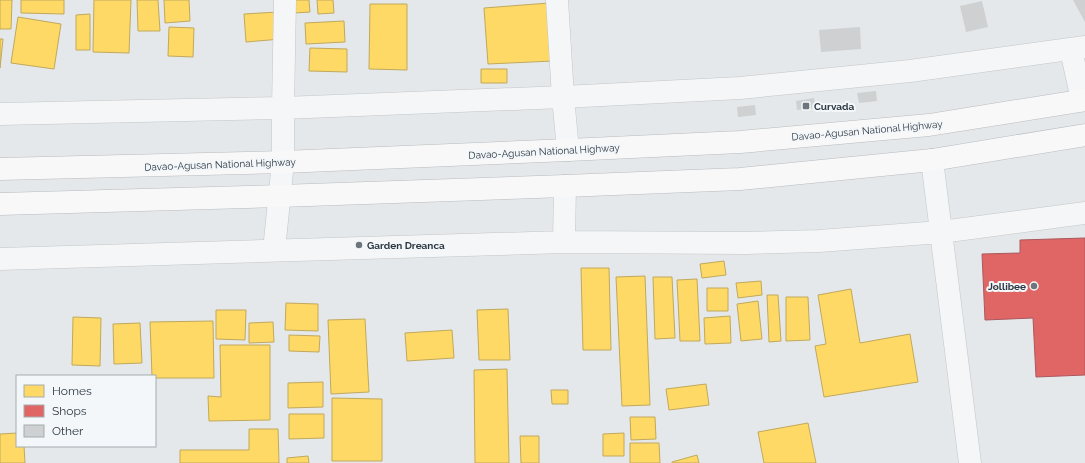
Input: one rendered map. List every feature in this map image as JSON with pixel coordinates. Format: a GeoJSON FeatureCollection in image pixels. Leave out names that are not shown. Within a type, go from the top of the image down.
{"type":"FeatureCollection","features":[{"type":"Feature","properties":{"kind":"highway","name":"Davao-Agusan National Highway"},"geometry":{"type":"LineString","coordinates":[[0,170],[283,162],[740,142],[928,126],[1084,100]]}},
{"type":"Feature","properties":{"kind":"highway"},"geometry":{"type":"LineString","coordinates":[[0,204],[566,186],[740,178],[932,160],[1085,135]]}},
{"type":"Feature","properties":{"kind":"street"},"geometry":{"type":"LineString","coordinates":[[274,250],[283,162],[285,0]]}},
{"type":"Feature","properties":{"kind":"street"},"geometry":{"type":"LineString","coordinates":[[557,0],[568,150]]}},
{"type":"Feature","properties":{"kind":"street"},"geometry":{"type":"LineString","coordinates":[[0,114],[283,108],[563,97],[747,87],[910,71],[1078,48],[1084,100]]}},
{"type":"Feature","properties":{"kind":"street"},"geometry":{"type":"LineString","coordinates":[[932,160],[970,463]]}},
{"type":"Feature","properties":{"kind":"street"},"geometry":{"type":"LineString","coordinates":[[564,242],[566,186]]}},
{"type":"Feature","properties":{"kind":"street"},"geometry":{"type":"LineString","coordinates":[[0,258],[564,242],[747,243],[819,241],[941,232],[1085,213]]}},
{"type":"Feature","properties":{"kind":"building: Homes"},"geometry":{"type":"Polygon","coordinates":[[[0,0],[12,0],[11,29],[0,29],[0,0]]]}},
{"type":"Feature","properties":{"kind":"building: Homes"},"geometry":{"type":"Polygon","coordinates":[[[21,0],[64,0],[64,14],[21,13],[21,0]]]}},
{"type":"Feature","properties":{"kind":"building: Homes"},"geometry":{"type":"Polygon","coordinates":[[[94,0],[131,0],[129,53],[93,52],[94,0]]]}},
{"type":"Feature","properties":{"kind":"building: Homes"},"geometry":{"type":"Polygon","coordinates":[[[137,0],[158,0],[160,31],[138,31],[137,0]]]}},
{"type":"Feature","properties":{"kind":"building: Homes"},"geometry":{"type":"Polygon","coordinates":[[[164,0],[189,0],[190,21],[165,23],[164,0]]]}},
{"type":"Feature","properties":{"kind":"building: Homes"},"geometry":{"type":"Polygon","coordinates":[[[293,0],[309,0],[310,12],[294,13],[293,0]]]}},
{"type":"Feature","properties":{"kind":"building: Homes"},"geometry":{"type":"Polygon","coordinates":[[[317,0],[333,0],[334,13],[318,14],[317,0]]]}},
{"type":"Feature","properties":{"kind":"building: Homes"},"geometry":{"type":"Polygon","coordinates":[[[549,3],[553,61],[488,64],[484,8],[549,3]]]}},
{"type":"Feature","properties":{"kind":"building: Homes"},"geometry":{"type":"Polygon","coordinates":[[[370,4],[407,4],[407,70],[369,69],[370,4]]]}},
{"type":"Feature","properties":{"kind":"building: Homes"},"geometry":{"type":"Polygon","coordinates":[[[278,12],[281,39],[246,42],[244,14],[278,12]]]}},
{"type":"Feature","properties":{"kind":"building: Homes"},"geometry":{"type":"Polygon","coordinates":[[[90,14],[90,50],[76,50],[76,15],[90,14]]]}},
{"type":"Feature","properties":{"kind":"building: Homes"},"geometry":{"type":"Polygon","coordinates":[[[18,17],[61,24],[54,69],[11,63],[18,17]]]}},
{"type":"Feature","properties":{"kind":"building: Homes"},"geometry":{"type":"Polygon","coordinates":[[[344,21],[345,42],[306,44],[305,23],[344,21]]]}},
{"type":"Feature","properties":{"kind":"building: Homes"},"geometry":{"type":"Polygon","coordinates":[[[169,27],[194,28],[193,57],[168,56],[169,27]]]}},
{"type":"Feature","properties":{"kind":"building: Homes"},"geometry":{"type":"Polygon","coordinates":[[[0,39],[3,39],[0,68],[0,39]]]}},
{"type":"Feature","properties":{"kind":"building: Homes"},"geometry":{"type":"Polygon","coordinates":[[[310,48],[347,49],[347,72],[309,71],[310,48]]]}},
{"type":"Feature","properties":{"kind":"building: Homes"},"geometry":{"type":"Polygon","coordinates":[[[481,69],[507,69],[507,83],[481,83],[481,69]]]}},
{"type":"Feature","properties":{"kind":"building: Homes"},"geometry":{"type":"Polygon","coordinates":[[[724,261],[726,275],[702,278],[700,264],[724,261]]]}},
{"type":"Feature","properties":{"kind":"building: Homes"},"geometry":{"type":"Polygon","coordinates":[[[581,268],[609,268],[611,350],[583,350],[581,268]]]}},
{"type":"Feature","properties":{"kind":"building: Homes"},"geometry":{"type":"Polygon","coordinates":[[[645,276],[650,405],[622,406],[616,277],[645,276]]]}},
{"type":"Feature","properties":{"kind":"building: Homes"},"geometry":{"type":"Polygon","coordinates":[[[653,277],[672,277],[675,338],[655,339],[653,277]]]}},
{"type":"Feature","properties":{"kind":"building: Homes"},"geometry":{"type":"Polygon","coordinates":[[[697,279],[700,341],[680,341],[677,280],[697,279]]]}},
{"type":"Feature","properties":{"kind":"building: Homes"},"geometry":{"type":"Polygon","coordinates":[[[761,281],[762,295],[738,298],[736,283],[761,281]]]}},
{"type":"Feature","properties":{"kind":"building: Homes"},"geometry":{"type":"Polygon","coordinates":[[[707,288],[728,288],[728,311],[707,311],[707,288]]]}},
{"type":"Feature","properties":{"kind":"building: Homes"},"geometry":{"type":"Polygon","coordinates":[[[851,289],[860,343],[910,334],[918,382],[824,397],[815,346],[826,344],[818,295],[851,289]]]}},
{"type":"Feature","properties":{"kind":"building: Homes"},"geometry":{"type":"Polygon","coordinates":[[[767,295],[778,295],[781,341],[769,342],[767,295]]]}},
{"type":"Feature","properties":{"kind":"building: Homes"},"geometry":{"type":"Polygon","coordinates":[[[786,297],[808,297],[810,340],[786,341],[786,297]]]}},
{"type":"Feature","properties":{"kind":"building: Homes"},"geometry":{"type":"Polygon","coordinates":[[[758,301],[762,339],[741,341],[737,304],[758,301]]]}},
{"type":"Feature","properties":{"kind":"building: Homes"},"geometry":{"type":"Polygon","coordinates":[[[286,303],[318,304],[318,331],[285,330],[286,303]]]}},
{"type":"Feature","properties":{"kind":"building: Homes"},"geometry":{"type":"Polygon","coordinates":[[[508,309],[510,360],[479,360],[477,310],[508,309]]]}},
{"type":"Feature","properties":{"kind":"building: Homes"},"geometry":{"type":"Polygon","coordinates":[[[216,310],[246,310],[245,340],[216,339],[216,310]]]}},
{"type":"Feature","properties":{"kind":"building: Homes"},"geometry":{"type":"Polygon","coordinates":[[[730,316],[731,343],[705,344],[704,318],[730,316]]]}},
{"type":"Feature","properties":{"kind":"building: Homes"},"geometry":{"type":"Polygon","coordinates":[[[73,317],[101,318],[100,366],[72,365],[73,317]]]}},
{"type":"Feature","properties":{"kind":"building: Homes"},"geometry":{"type":"Polygon","coordinates":[[[365,319],[369,392],[331,394],[328,320],[365,319]]]}},
{"type":"Feature","properties":{"kind":"building: Homes"},"geometry":{"type":"Polygon","coordinates":[[[213,321],[214,378],[156,378],[156,375],[152,375],[150,322],[213,321]]]}},
{"type":"Feature","properties":{"kind":"building: Homes"},"geometry":{"type":"Polygon","coordinates":[[[273,322],[274,342],[249,343],[249,323],[273,322]]]}},
{"type":"Feature","properties":{"kind":"building: Homes"},"geometry":{"type":"Polygon","coordinates":[[[140,323],[142,363],[114,364],[113,324],[140,323]]]}},
{"type":"Feature","properties":{"kind":"building: Homes"},"geometry":{"type":"Polygon","coordinates":[[[452,330],[454,358],[407,361],[405,333],[452,330]]]}},
{"type":"Feature","properties":{"kind":"building: Homes"},"geometry":{"type":"Polygon","coordinates":[[[289,335],[320,336],[319,352],[289,351],[289,335]]]}},
{"type":"Feature","properties":{"kind":"building: Homes"},"geometry":{"type":"Polygon","coordinates":[[[220,345],[270,345],[270,420],[209,421],[208,396],[221,397],[220,345]]]}},
{"type":"Feature","properties":{"kind":"building: Homes"},"geometry":{"type":"Polygon","coordinates":[[[507,369],[509,463],[475,463],[474,370],[507,369]]]}},
{"type":"Feature","properties":{"kind":"building: Homes"},"geometry":{"type":"Polygon","coordinates":[[[323,382],[323,407],[288,408],[288,383],[323,382]]]}},
{"type":"Feature","properties":{"kind":"building: Homes"},"geometry":{"type":"Polygon","coordinates":[[[706,384],[709,405],[669,410],[666,389],[706,384]]]}},
{"type":"Feature","properties":{"kind":"building: Homes"},"geometry":{"type":"Polygon","coordinates":[[[551,390],[568,390],[568,404],[552,404],[551,390]]]}},
{"type":"Feature","properties":{"kind":"building: Homes"},"geometry":{"type":"Polygon","coordinates":[[[332,398],[382,399],[382,461],[332,461],[332,398]]]}},
{"type":"Feature","properties":{"kind":"building: Homes"},"geometry":{"type":"Polygon","coordinates":[[[289,414],[324,414],[324,438],[289,439],[289,414]]]}},
{"type":"Feature","properties":{"kind":"building: Homes"},"geometry":{"type":"Polygon","coordinates":[[[630,417],[655,417],[656,439],[631,440],[630,417]]]}},
{"type":"Feature","properties":{"kind":"building: Homes"},"geometry":{"type":"Polygon","coordinates":[[[808,423],[816,463],[764,463],[758,432],[808,423]]]}},
{"type":"Feature","properties":{"kind":"building: Homes"},"geometry":{"type":"Polygon","coordinates":[[[249,429],[278,429],[279,463],[180,463],[180,450],[249,450],[249,429]]]}},
{"type":"Feature","properties":{"kind":"building: Homes"},"geometry":{"type":"Polygon","coordinates":[[[16,433],[16,447],[24,447],[25,463],[0,463],[0,434],[16,433]]]}},
{"type":"Feature","properties":{"kind":"building: Homes"},"geometry":{"type":"Polygon","coordinates":[[[624,433],[624,456],[603,456],[603,434],[624,433]]]}},
{"type":"Feature","properties":{"kind":"building: Homes"},"geometry":{"type":"Polygon","coordinates":[[[520,436],[539,436],[539,463],[521,463],[520,436]]]}},
{"type":"Feature","properties":{"kind":"building: Homes"},"geometry":{"type":"Polygon","coordinates":[[[630,443],[659,443],[660,463],[630,463],[630,443]]]}},
{"type":"Feature","properties":{"kind":"building: Homes"},"geometry":{"type":"Polygon","coordinates":[[[697,455],[699,463],[672,463],[672,462],[697,455]]]}},
{"type":"Feature","properties":{"kind":"building: Homes"},"geometry":{"type":"Polygon","coordinates":[[[308,456],[309,463],[287,463],[287,458],[308,456]]]}},
{"type":"Feature","properties":{"kind":"building: Shops","name":"Jollibee"},"geometry":{"type":"Polygon","coordinates":[[[1085,238],[1085,375],[1036,377],[1033,318],[985,320],[982,254],[1020,253],[1020,240],[1085,238]]]}},
{"type":"Feature","properties":{"kind":"building: Other"},"geometry":{"type":"Polygon","coordinates":[[[1073,0],[1085,0],[1085,22],[1073,0]]]}},
{"type":"Feature","properties":{"kind":"building: Other"},"geometry":{"type":"Polygon","coordinates":[[[982,1],[988,27],[966,32],[960,6],[982,1]]]}},
{"type":"Feature","properties":{"kind":"building: Other"},"geometry":{"type":"Polygon","coordinates":[[[860,27],[861,49],[821,52],[819,30],[860,27]]]}},
{"type":"Feature","properties":{"kind":"building: Other"},"geometry":{"type":"Polygon","coordinates":[[[876,91],[877,101],[859,103],[857,93],[876,91]]]}},
{"type":"Feature","properties":{"kind":"building: Other"},"geometry":{"type":"Polygon","coordinates":[[[814,98],[816,108],[797,110],[796,101],[814,98]]]}},
{"type":"Feature","properties":{"kind":"building: Other"},"geometry":{"type":"Polygon","coordinates":[[[755,105],[756,115],[738,117],[737,107],[755,105]]]}},
{"type":"Feature","properties":{"kind":"place","name":"Curvada"},"geometry":{"type":"Point","coordinates":[806,106]}},
{"type":"Feature","properties":{"kind":"place","name":"Garden Dreanca"},"geometry":{"type":"Point","coordinates":[359,245]}},
{"type":"Feature","properties":{"kind":"place","name":"Jollibee"},"geometry":{"type":"Point","coordinates":[1034,286]}}]}
